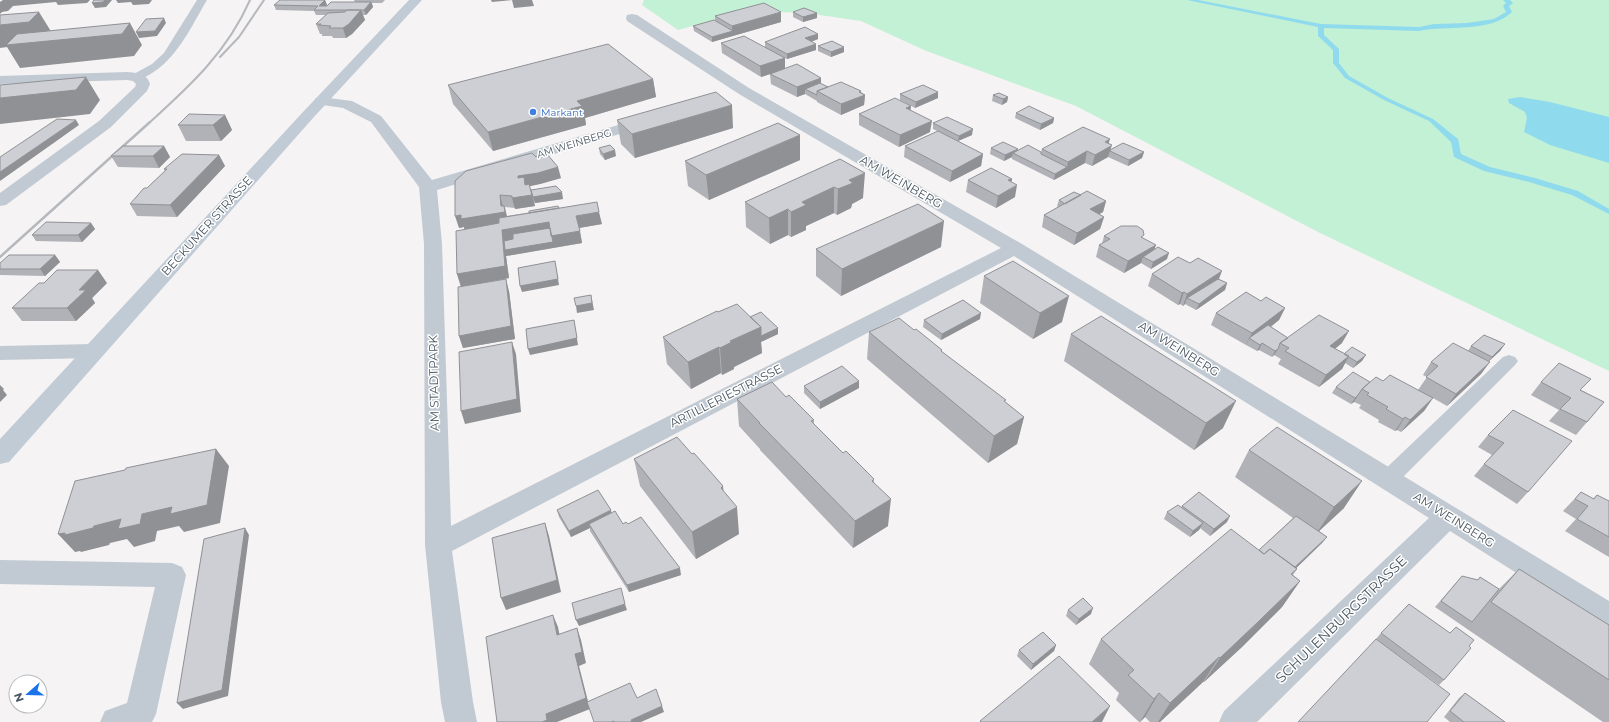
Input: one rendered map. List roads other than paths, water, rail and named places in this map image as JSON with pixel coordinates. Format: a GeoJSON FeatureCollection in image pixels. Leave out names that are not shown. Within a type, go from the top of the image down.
{"type":"FeatureCollection","features":[{"type":"Feature","properties":{"kind":"main road","name":"BECKUMER STRASSE"},"geometry":{"type":"LineString","coordinates":[[0,455],[321,101],[416,0]]}},
{"type":"Feature","properties":{"kind":"street","name":"AM WEINBERG"},"geometry":{"type":"LineString","coordinates":[[632,18],[736,93],[1015,248],[1609,616]]}},
{"type":"Feature","properties":{"kind":"street"},"geometry":{"type":"LineString","coordinates":[[0,80],[136,77],[142,80],[143,84],[142,88],[105,124],[0,202]]}},
{"type":"Feature","properties":{"kind":"street"},"geometry":{"type":"LineString","coordinates":[[321,101],[347,104],[376,119],[428,187]]}},
{"type":"Feature","properties":{"kind":"street","name":"AM WEINBERG"},"geometry":{"type":"LineString","coordinates":[[428,187],[660,117]]}},
{"type":"Feature","properties":{"kind":"street","name":"AM STADTPARK"},"geometry":{"type":"LineString","coordinates":[[428,187],[434,244],[433,313],[438,545],[457,702],[461,722]]}},
{"type":"Feature","properties":{"kind":"street","name":"ARTILLERIESTRASSE"},"geometry":{"type":"LineString","coordinates":[[438,545],[1015,248]]}},
{"type":"Feature","properties":{"kind":"street"},"geometry":{"type":"LineString","coordinates":[[0,353],[94,351]]}},
{"type":"Feature","properties":{"kind":"street","name":"SCHULENBURGSTRASSE"},"geometry":{"type":"LineString","coordinates":[[1235,722],[1448,517]]}},
{"type":"Feature","properties":{"kind":"street"},"geometry":{"type":"LineString","coordinates":[[0,572],[172,574],[140,714],[116,722]]}},
{"type":"Feature","properties":{"kind":"lane"},"geometry":{"type":"LineString","coordinates":[[136,77],[156,66],[168,55],[202,0]]}},
{"type":"Feature","properties":{"kind":"lane"},"geometry":{"type":"LineString","coordinates":[[1388,480],[1509,361]]}},
{"type":"Feature","properties":{"kind":"water"},"geometry":{"type":"Polygon","coordinates":[[[1520,97],[1550,102],[1609,117],[1609,163],[1550,145],[1524,132],[1527,118],[1525,112],[1509,103],[1508,99],[1520,97]]]}},
{"type":"Feature","properties":{"kind":"waterway"},"geometry":{"type":"LineString","coordinates":[[1190,0],[1321,26]]}},
{"type":"Feature","properties":{"kind":"waterway"},"geometry":{"type":"LineString","coordinates":[[1321,26],[1419,29],[1434,26],[1467,25],[1496,21],[1509,12],[1506,6],[1510,3],[1506,0]]}},
{"type":"Feature","properties":{"kind":"waterway"},"geometry":{"type":"LineString","coordinates":[[1321,26],[1321,36],[1336,49],[1336,63],[1347,77],[1386,99],[1431,120],[1455,141],[1457,155],[1487,169],[1532,180],[1575,193],[1609,212]]}},
{"type":"Feature","properties":{"kind":"railway"},"geometry":{"type":"LineString","coordinates":[[149,123],[207,67],[241,19],[250,0]]}},
{"type":"Feature","properties":{"kind":"railway"},"geometry":{"type":"LineString","coordinates":[[220,57],[239,37],[264,0]]}},
{"type":"Feature","properties":{"kind":"railway"},"geometry":{"type":"LineString","coordinates":[[0,257],[150,122]]}},
{"type":"Feature","properties":{"kind":"place","name":"Markant"},"geometry":{"type":"Point","coordinates":[533,112]}}]}
